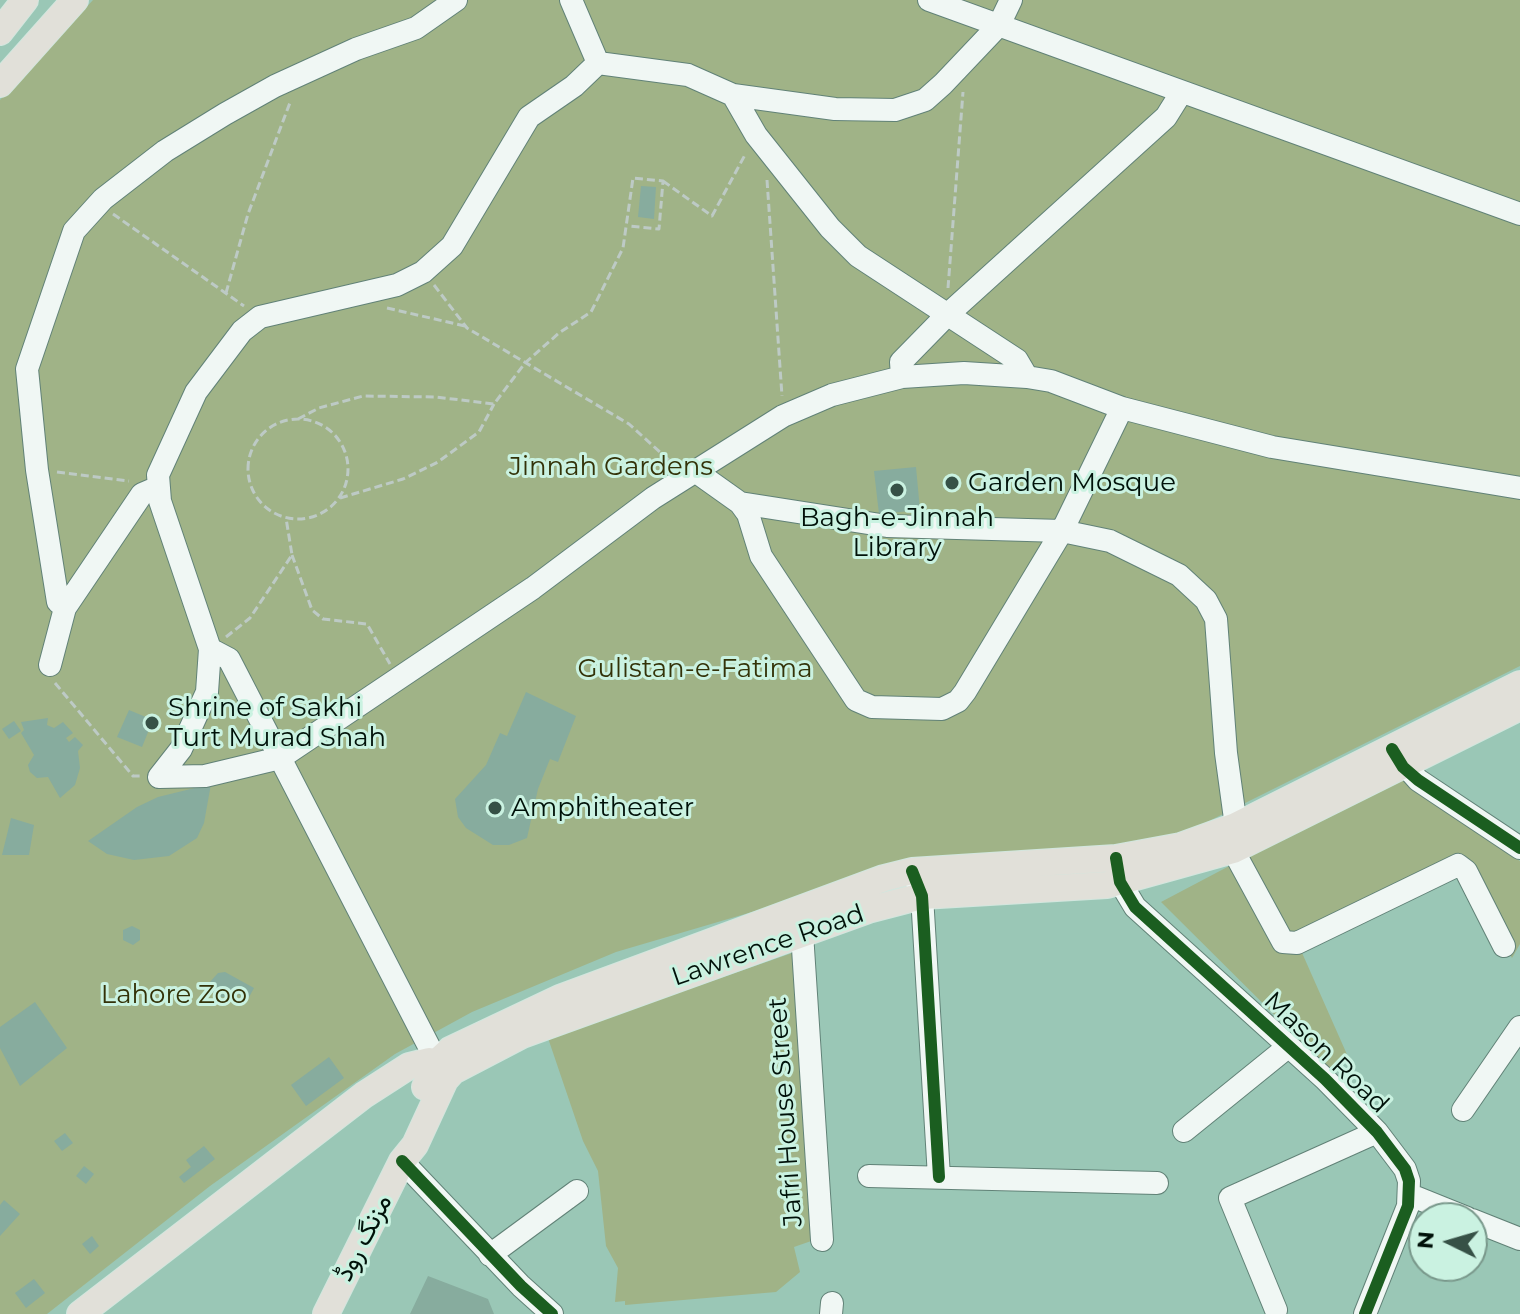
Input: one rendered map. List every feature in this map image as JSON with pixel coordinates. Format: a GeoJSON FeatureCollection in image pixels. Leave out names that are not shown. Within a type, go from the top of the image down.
{"type":"FeatureCollection","features":[{"type":"Feature","properties":{"kind":"main road"},"geometry":{"type":"LineString","coordinates":[[0,32],[25,0]]}},
{"type":"Feature","properties":{"kind":"main road"},"geometry":{"type":"LineString","coordinates":[[0,84],[75,0]]}},
{"type":"Feature","properties":{"kind":"main road"},"geometry":{"type":"LineString","coordinates":[[445,1067],[463,1043],[560,998],[884,878],[917,884],[1118,870],[1181,846],[1238,840],[1397,758],[1520,684]]}},
{"type":"Feature","properties":{"kind":"main road"},"geometry":{"type":"LineString","coordinates":[[1397,758],[1520,707]]}},
{"type":"Feature","properties":{"kind":"main road","name":"Lawrence Road"},"geometry":{"type":"LineString","coordinates":[[80,1314],[394,1076],[420,1061],[445,1067],[547,1023],[868,910],[917,884]]}},
{"type":"Feature","properties":{"kind":"main road","name":"مزنگ روڈ"},"geometry":{"type":"LineString","coordinates":[[402,1161],[403,1138],[422,1093],[445,1067]]}},
{"type":"Feature","properties":{"kind":"main road","name":"مزنگ روڈ"},"geometry":{"type":"LineString","coordinates":[[326,1314],[402,1161],[415,1145],[445,1080],[445,1067]]}},
{"type":"Feature","properties":{"kind":"main road"},"geometry":{"type":"LineString","coordinates":[[394,1076],[408,1077],[422,1093]]}},
{"type":"Feature","properties":{"kind":"street"},"geometry":{"type":"LineString","coordinates":[[65,608],[58,602],[37,470],[27,369],[74,231],[99,204],[165,151],[298,76],[387,36],[416,28],[456,0]]}},
{"type":"Feature","properties":{"kind":"street"},"geometry":{"type":"LineString","coordinates":[[571,0],[598,63]]}},
{"type":"Feature","properties":{"kind":"street"},"geometry":{"type":"LineString","coordinates":[[929,0],[1520,214]]}},
{"type":"Feature","properties":{"kind":"street"},"geometry":{"type":"LineString","coordinates":[[598,63],[688,75],[733,95],[835,109],[895,110],[925,100],[999,25],[1011,0]]}},
{"type":"Feature","properties":{"kind":"street"},"geometry":{"type":"LineString","coordinates":[[50,665],[65,608],[149,491],[196,392],[242,331],[260,317],[397,285],[423,272],[452,246],[529,117],[574,86],[598,63]]}},
{"type":"Feature","properties":{"kind":"street"},"geometry":{"type":"LineString","coordinates":[[902,377],[901,362],[946,316],[1166,117],[1181,93]]}},
{"type":"Feature","properties":{"kind":"street"},"geometry":{"type":"LineString","coordinates":[[733,95],[761,141],[830,228],[858,256],[1017,360],[1027,377]]}},
{"type":"Feature","properties":{"kind":"street"},"geometry":{"type":"LineString","coordinates":[[159,777],[205,776],[280,758],[533,588],[690,474],[783,416],[832,395],[902,377],[964,373],[1051,381],[1122,408],[1272,447],[1520,488]]}},
{"type":"Feature","properties":{"kind":"street"},"geometry":{"type":"LineString","coordinates":[[740,503],[748,514],[761,556],[850,694],[872,707],[942,709],[958,701],[1062,531],[1122,408]]}},
{"type":"Feature","properties":{"kind":"street"},"geometry":{"type":"LineString","coordinates":[[690,474],[740,503],[887,526],[1062,531],[1110,541],[1179,575],[1206,600],[1216,619],[1238,840],[1283,942],[1297,943],[1458,865],[1466,871],[1504,946]]}},
{"type":"Feature","properties":{"kind":"street"},"geometry":{"type":"LineString","coordinates":[[149,491],[210,649],[207,692],[181,749],[159,777]]}},
{"type":"Feature","properties":{"kind":"street"},"geometry":{"type":"LineString","coordinates":[[210,649],[229,659],[445,1067]]}},
{"type":"Feature","properties":{"kind":"street"},"geometry":{"type":"LineString","coordinates":[[1397,758],[1520,848]]}},
{"type":"Feature","properties":{"kind":"street","name":"Mason Road"},"geometry":{"type":"LineString","coordinates":[[1118,870],[1135,907],[1289,1046],[1377,1132],[1405,1169],[1410,1195]]}},
{"type":"Feature","properties":{"kind":"street"},"geometry":{"type":"LineString","coordinates":[[917,884],[939,1177]]}},
{"type":"Feature","properties":{"kind":"street","name":"Jafri House Street"},"geometry":{"type":"LineString","coordinates":[[802,933],[822,1240]]}},
{"type":"Feature","properties":{"kind":"street"},"geometry":{"type":"LineString","coordinates":[[1463,1110],[1520,1027]]}},
{"type":"Feature","properties":{"kind":"street"},"geometry":{"type":"LineString","coordinates":[[1184,1131],[1289,1046]]}},
{"type":"Feature","properties":{"kind":"street"},"geometry":{"type":"LineString","coordinates":[[1276,1310],[1230,1198],[1377,1132]]}},
{"type":"Feature","properties":{"kind":"street"},"geometry":{"type":"LineString","coordinates":[[402,1161],[490,1255],[552,1314]]}},
{"type":"Feature","properties":{"kind":"street"},"geometry":{"type":"LineString","coordinates":[[869,1176],[1157,1183]]}},
{"type":"Feature","properties":{"kind":"street"},"geometry":{"type":"LineString","coordinates":[[490,1255],[577,1191]]}},
{"type":"Feature","properties":{"kind":"street"},"geometry":{"type":"LineString","coordinates":[[1365,1314],[1410,1195],[1427,1202]]}},
{"type":"Feature","properties":{"kind":"street"},"geometry":{"type":"LineString","coordinates":[[1488,1226],[1520,1239]]}},
{"type":"Feature","properties":{"kind":"path"},"geometry":{"type":"LineString","coordinates":[[946,316],[965,62]]}},
{"type":"Feature","properties":{"kind":"path"},"geometry":{"type":"LineString","coordinates":[[226,293],[248,214],[298,76]]}},
{"type":"Feature","properties":{"kind":"path"},"geometry":{"type":"LineString","coordinates":[[494,404],[436,397],[363,396],[319,408],[298,419],[272,426],[258,439],[249,457],[248,477],[255,495],[269,510],[286,518],[306,519],[324,512],[339,499],[403,479],[438,462],[479,432],[494,404],[525,363],[559,333],[591,312],[623,248],[629,226],[633,178],[663,181],[712,216],[761,141]]}},
{"type":"Feature","properties":{"kind":"path"},"geometry":{"type":"LineString","coordinates":[[761,141],[783,416]]}},
{"type":"Feature","properties":{"kind":"path"},"geometry":{"type":"LineString","coordinates":[[629,226],[659,229],[663,181]]}},
{"type":"Feature","properties":{"kind":"path"},"geometry":{"type":"LineString","coordinates":[[99,204],[260,317]]}},
{"type":"Feature","properties":{"kind":"path"},"geometry":{"type":"LineString","coordinates":[[423,272],[465,326]]}},
{"type":"Feature","properties":{"kind":"path"},"geometry":{"type":"LineString","coordinates":[[385,308],[465,326],[629,424],[690,474]]}},
{"type":"Feature","properties":{"kind":"path"},"geometry":{"type":"LineString","coordinates":[[298,419],[310,420],[328,428],[341,443],[348,461],[347,481],[339,499]]}},
{"type":"Feature","properties":{"kind":"path"},"geometry":{"type":"LineString","coordinates":[[37,470],[133,481],[149,491]]}},
{"type":"Feature","properties":{"kind":"path"},"geometry":{"type":"LineString","coordinates":[[286,518],[292,555],[312,610],[323,619],[367,624],[399,678]]}},
{"type":"Feature","properties":{"kind":"path"},"geometry":{"type":"LineString","coordinates":[[210,649],[250,618],[292,555]]}},
{"type":"Feature","properties":{"kind":"path"},"geometry":{"type":"LineString","coordinates":[[50,665],[56,687],[133,776],[159,777]]}},
{"type":"Feature","properties":{"kind":"green space","name":"Jinnah Gardens"},"geometry":{"type":"Polygon","coordinates":[[[93,0],[1520,0],[1520,666],[1191,830],[1116,848],[796,899],[616,952],[472,1012],[395,1054],[210,1186],[47,1314],[0,1314],[0,100],[93,0]]]}},
{"type":"Feature","properties":{"kind":"green space"},"geometry":{"type":"Polygon","coordinates":[[[1398,777],[1520,861],[1520,944],[1512,958],[1466,871],[1299,946],[1349,1059],[1332,1072],[1161,902],[1398,777]]]}},
{"type":"Feature","properties":{"kind":"green space"},"geometry":{"type":"Polygon","coordinates":[[[798,951],[814,1240],[794,1247],[800,1272],[776,1292],[625,1305],[625,1301],[615,1302],[618,1268],[606,1246],[598,1171],[583,1141],[548,1038],[798,951]]]}},
{"type":"Feature","properties":{"kind":"building"},"geometry":{"type":"Polygon","coordinates":[[[641,186],[656,187],[654,219],[638,217],[641,186]]]}},
{"type":"Feature","properties":{"kind":"building","name":"Bagh-e-Jinnah Library"},"geometry":{"type":"Polygon","coordinates":[[[916,467],[920,510],[879,514],[874,471],[916,467]]]}},
{"type":"Feature","properties":{"kind":"building"},"geometry":{"type":"Polygon","coordinates":[[[526,692],[576,716],[558,762],[550,759],[538,789],[527,838],[509,845],[493,845],[466,828],[458,817],[455,799],[486,765],[500,733],[507,736],[526,692]]]}},
{"type":"Feature","properties":{"kind":"building"},"geometry":{"type":"Polygon","coordinates":[[[129,710],[153,720],[142,747],[117,737],[129,710]]]}},
{"type":"Feature","properties":{"kind":"building"},"geometry":{"type":"Polygon","coordinates":[[[48,718],[47,725],[54,728],[63,722],[73,733],[66,738],[69,742],[75,737],[83,745],[78,751],[80,768],[75,785],[60,798],[48,777],[37,778],[30,772],[28,765],[34,755],[21,733],[24,730],[21,722],[48,718]]]}},
{"type":"Feature","properties":{"kind":"building"},"geometry":{"type":"Polygon","coordinates":[[[14,721],[21,731],[9,739],[2,729],[14,721]]]}},
{"type":"Feature","properties":{"kind":"building"},"geometry":{"type":"Polygon","coordinates":[[[211,784],[204,823],[197,838],[169,856],[134,860],[107,854],[88,841],[137,807],[158,797],[211,784]]]}},
{"type":"Feature","properties":{"kind":"building"},"geometry":{"type":"Polygon","coordinates":[[[11,818],[34,825],[29,855],[2,855],[11,818]]]}},
{"type":"Feature","properties":{"kind":"building"},"geometry":{"type":"Polygon","coordinates":[[[132,926],[140,930],[140,940],[133,945],[123,940],[123,930],[132,926]]]}},
{"type":"Feature","properties":{"kind":"building"},"geometry":{"type":"Polygon","coordinates":[[[225,972],[254,988],[248,999],[234,992],[228,998],[215,996],[209,983],[218,973],[225,972]]]}},
{"type":"Feature","properties":{"kind":"building"},"geometry":{"type":"Polygon","coordinates":[[[35,1002],[67,1048],[20,1086],[0,1048],[0,1027],[35,1002]]]}},
{"type":"Feature","properties":{"kind":"building"},"geometry":{"type":"Polygon","coordinates":[[[329,1057],[344,1078],[306,1106],[291,1085],[329,1057]]]}},
{"type":"Feature","properties":{"kind":"building"},"geometry":{"type":"Polygon","coordinates":[[[65,1133],[73,1143],[62,1151],[54,1141],[65,1133]]]}},
{"type":"Feature","properties":{"kind":"building"},"geometry":{"type":"Polygon","coordinates":[[[204,1146],[215,1159],[184,1183],[179,1177],[191,1167],[186,1160],[204,1146]]]}},
{"type":"Feature","properties":{"kind":"building"},"geometry":{"type":"Polygon","coordinates":[[[84,1166],[94,1174],[86,1184],[76,1176],[84,1166]]]}},
{"type":"Feature","properties":{"kind":"building"},"geometry":{"type":"Polygon","coordinates":[[[4,1200],[20,1214],[0,1236],[0,1205],[4,1200]]]}},
{"type":"Feature","properties":{"kind":"building"},"geometry":{"type":"Polygon","coordinates":[[[92,1236],[99,1246],[90,1254],[82,1244],[92,1236]]]}},
{"type":"Feature","properties":{"kind":"building"},"geometry":{"type":"Polygon","coordinates":[[[428,1276],[488,1299],[494,1314],[410,1314],[428,1276]]]}},
{"type":"Feature","properties":{"kind":"building"},"geometry":{"type":"Polygon","coordinates":[[[34,1279],[45,1293],[26,1308],[15,1293],[34,1279]]]}},
{"type":"Feature","properties":{"kind":"cycle path"},"geometry":{"type":"LineString","coordinates":[[1392,749],[1403,767],[1418,780],[1520,848]]}},
{"type":"Feature","properties":{"kind":"cycle path"},"geometry":{"type":"LineString","coordinates":[[1116,858],[1120,882],[1135,907],[1325,1079],[1377,1132],[1405,1169],[1409,1181],[1408,1206],[1365,1314]]}},
{"type":"Feature","properties":{"kind":"cycle path"},"geometry":{"type":"LineString","coordinates":[[912,871],[922,896],[939,1177]]}},
{"type":"Feature","properties":{"kind":"cycle path"},"geometry":{"type":"LineString","coordinates":[[402,1161],[521,1286],[552,1314]]}},
{"type":"Feature","properties":{"kind":"place","name":"Garden Mosque"},"geometry":{"type":"Point","coordinates":[952,483]}},
{"type":"Feature","properties":{"kind":"place","name":"Bagh-e-Jinnah Library"},"geometry":{"type":"Point","coordinates":[897,490]}},
{"type":"Feature","properties":{"kind":"place","name":"Shrine of Sakhi Turt Murad Shah"},"geometry":{"type":"Point","coordinates":[152,723]}},
{"type":"Feature","properties":{"kind":"place","name":"Amphitheater"},"geometry":{"type":"Point","coordinates":[495,808]}},
{"type":"Feature","properties":{"kind":"park label","name":"Gulistan-e-Fatima"},"geometry":{"type":"Point","coordinates":[695,669]}},
{"type":"Feature","properties":{"kind":"park label","name":"Lahore Zoo"},"geometry":{"type":"Point","coordinates":[174,995]}}]}
